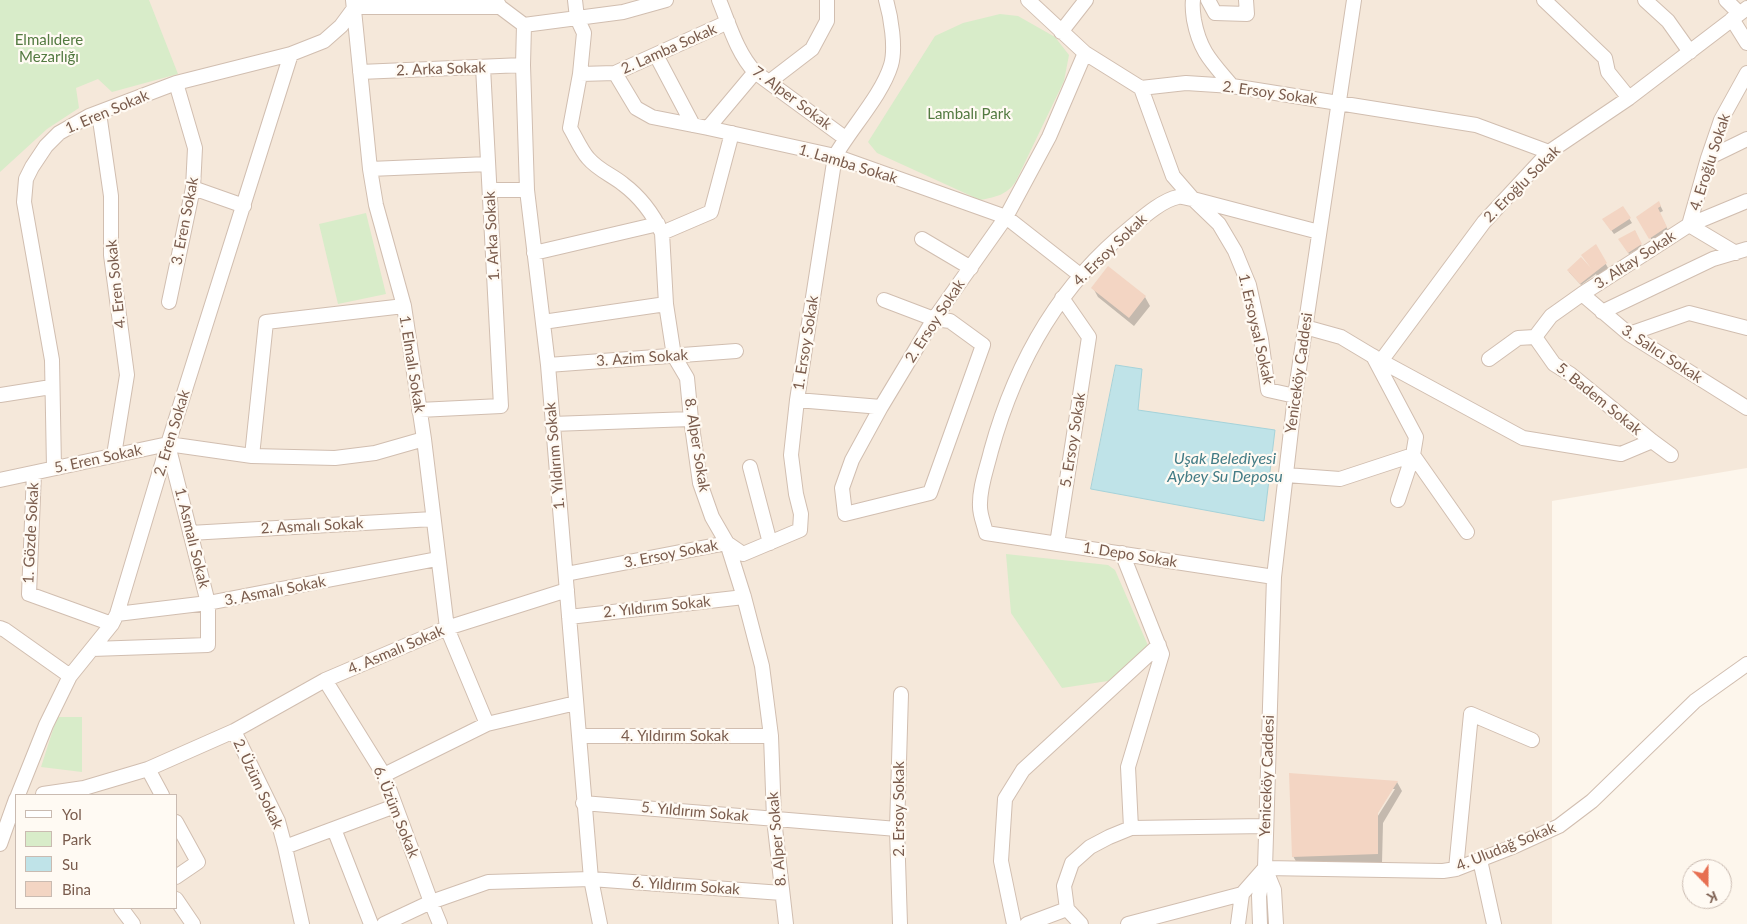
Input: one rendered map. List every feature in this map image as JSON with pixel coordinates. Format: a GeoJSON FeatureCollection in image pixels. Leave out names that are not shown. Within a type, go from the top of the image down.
{"type":"FeatureCollection","features":[{"type":"Feature","properties":{"kind":"street"},"geometry":{"type":"LineString","coordinates":[[575,0],[577,18],[584,33],[580,74],[570,128],[588,158],[603,172],[622,183],[634,194],[660,228]]}},
{"type":"Feature","properties":{"kind":"street"},"geometry":{"type":"LineString","coordinates":[[354,2],[498,4],[524,25],[623,12],[666,0]]}},
{"type":"Feature","properties":{"kind":"street","name":"7. Alper Sokak"},"geometry":{"type":"LineString","coordinates":[[719,0],[740,51],[755,72],[845,138]]}},
{"type":"Feature","properties":{"kind":"street"},"geometry":{"type":"LineString","coordinates":[[769,82],[812,49],[827,20],[827,0]]}},
{"type":"Feature","properties":{"kind":"street"},"geometry":{"type":"LineString","coordinates":[[835,156],[845,138],[884,82],[892,63],[892,36],[886,0]]}},
{"type":"Feature","properties":{"kind":"street"},"geometry":{"type":"LineString","coordinates":[[1061,32],[1086,0]]}},
{"type":"Feature","properties":{"kind":"street"},"geometry":{"type":"LineString","coordinates":[[1193,0],[1192,6],[1197,36],[1203,50],[1232,86]]}},
{"type":"Feature","properties":{"kind":"street"},"geometry":{"type":"LineString","coordinates":[[1208,0],[1215,13],[1247,14],[1246,0]]}},
{"type":"Feature","properties":{"kind":"street","name":"Yeniceköy Caddesi"},"geometry":{"type":"LineString","coordinates":[[1260,924],[1259,896],[1265,868],[1274,577],[1295,396],[1354,0]]}},
{"type":"Feature","properties":{"kind":"street"},"geometry":{"type":"LineString","coordinates":[[1544,0],[1605,58],[1608,72],[1629,98]]}},
{"type":"Feature","properties":{"kind":"street"},"geometry":{"type":"LineString","coordinates":[[1645,0],[1668,21],[1690,52]]}},
{"type":"Feature","properties":{"kind":"street"},"geometry":{"type":"LineString","coordinates":[[1726,0],[1739,13],[1747,43]]}},
{"type":"Feature","properties":{"kind":"street"},"geometry":{"type":"LineString","coordinates":[[1027,1],[1085,53],[1141,88],[1173,176],[1193,199]]}},
{"type":"Feature","properties":{"kind":"street","name":"1. Eren Sokak"},"geometry":{"type":"LineString","coordinates":[[54,468],[52,360],[24,202],[26,179],[46,146],[59,133],[99,112],[176,83],[291,54],[324,41],[341,26],[354,2]]}},
{"type":"Feature","properties":{"kind":"street","name":"1. Elmalı Sokak"},"geometry":{"type":"LineString","coordinates":[[354,2],[370,169],[376,205],[404,306],[424,439],[437,559],[447,628],[487,724]]}},
{"type":"Feature","properties":{"kind":"street","name":"2. Eroğlu Sokak"},"geometry":{"type":"LineString","coordinates":[[1377,358],[1484,222],[1549,152],[1629,98],[1739,13]]}},
{"type":"Feature","properties":{"kind":"street","name":"2. Lamba Sokak"},"geometry":{"type":"LineString","coordinates":[[580,74],[615,73],[728,22]]}},
{"type":"Feature","properties":{"kind":"street","name":"1. Yıldırım Sokak"},"geometry":{"type":"LineString","coordinates":[[524,25],[523,65],[527,190],[548,366],[583,803],[591,879],[600,924]]}},
{"type":"Feature","properties":{"kind":"street","name":"2. Ersoy Sokak"},"geometry":{"type":"LineString","coordinates":[[934,319],[950,322],[983,345],[930,492],[845,514],[842,488],[852,460],[881,407],[934,319],[1006,217],[1049,137],[1085,53]]}},
{"type":"Feature","properties":{"kind":"street","name":"2. Eren Sokak"},"geometry":{"type":"LineString","coordinates":[[18,794],[46,725],[70,676],[115,619],[291,54]]}},
{"type":"Feature","properties":{"kind":"street"},"geometry":{"type":"LineString","coordinates":[[656,55],[693,125]]}},
{"type":"Feature","properties":{"kind":"street","name":"2. Arka Sokak"},"geometry":{"type":"LineString","coordinates":[[360,72],[523,65]]}},
{"type":"Feature","properties":{"kind":"street","name":"1. Arka Sokak"},"geometry":{"type":"LineString","coordinates":[[419,410],[501,406],[483,67]]}},
{"type":"Feature","properties":{"kind":"street"},"geometry":{"type":"LineString","coordinates":[[708,128],[755,72]]}},
{"type":"Feature","properties":{"kind":"street","name":"1. Lamba Sokak"},"geometry":{"type":"LineString","coordinates":[[615,73],[636,108],[652,117],[835,156],[1006,217],[1080,275]]}},
{"type":"Feature","properties":{"kind":"street","name":"4. Eroğlu Sokak"},"geometry":{"type":"LineString","coordinates":[[1689,225],[1721,120],[1747,73]]}},
{"type":"Feature","properties":{"kind":"street","name":"3. Eren Sokak"},"geometry":{"type":"LineString","coordinates":[[169,302],[193,188],[195,148],[176,83]]}},
{"type":"Feature","properties":{"kind":"street","name":"2. Ersoy Sokak"},"geometry":{"type":"LineString","coordinates":[[1141,88],[1186,83],[1232,86],[1476,125],[1549,152]]}},
{"type":"Feature","properties":{"kind":"street","name":"4. Eren Sokak"},"geometry":{"type":"LineString","coordinates":[[99,112],[111,196],[111,255],[127,375],[114,456]]}},
{"type":"Feature","properties":{"kind":"street"},"geometry":{"type":"LineString","coordinates":[[534,253],[660,228],[711,212],[732,133]]}},
{"type":"Feature","properties":{"kind":"street"},"geometry":{"type":"LineString","coordinates":[[1708,158],[1747,139]]}},
{"type":"Feature","properties":{"kind":"street","name":"1. Ersoy Sokak"},"geometry":{"type":"LineString","coordinates":[[800,530],[801,514],[796,494],[791,455],[797,400],[835,156]]}},
{"type":"Feature","properties":{"kind":"street"},"geometry":{"type":"LineString","coordinates":[[370,169],[488,164]]}},
{"type":"Feature","properties":{"kind":"street"},"geometry":{"type":"LineString","coordinates":[[193,188],[244,206]]}},
{"type":"Feature","properties":{"kind":"street"},"geometry":{"type":"LineString","coordinates":[[490,190],[527,190]]}},
{"type":"Feature","properties":{"kind":"street","name":"4. Ersoy Sokak"},"geometry":{"type":"LineString","coordinates":[[986,533],[980,507],[982,486],[1000,420],[1039,333],[1080,275],[1123,234],[1155,208],[1178,197],[1193,199],[1319,232]]}},
{"type":"Feature","properties":{"kind":"street","name":"1. Ersoysal Sokak"},"geometry":{"type":"LineString","coordinates":[[1193,199],[1219,224],[1235,251],[1249,285],[1261,339],[1268,390],[1295,396]]}},
{"type":"Feature","properties":{"kind":"street","name":"3. Altay Sokak"},"geometry":{"type":"LineString","coordinates":[[1535,337],[1552,316],[1582,294],[1689,225],[1747,201]]}},
{"type":"Feature","properties":{"kind":"street"},"geometry":{"type":"LineString","coordinates":[[1689,225],[1741,251]]}},
{"type":"Feature","properties":{"kind":"street","name":"8. Alper Sokak"},"geometry":{"type":"LineString","coordinates":[[660,228],[666,304],[674,356],[687,378],[700,483],[712,517],[727,544],[744,597],[762,666],[771,736],[774,819],[786,924]]}},
{"type":"Feature","properties":{"kind":"street"},"geometry":{"type":"LineString","coordinates":[[922,239],[971,268]]}},
{"type":"Feature","properties":{"kind":"street"},"geometry":{"type":"LineString","coordinates":[[1602,312],[1713,259],[1741,251]]}},
{"type":"Feature","properties":{"kind":"street","name":"3. Salıcı Sokak"},"geometry":{"type":"LineString","coordinates":[[1582,294],[1629,334],[1747,408]]}},
{"type":"Feature","properties":{"kind":"street","name":"5. Ersoy Sokak"},"geometry":{"type":"LineString","coordinates":[[1057,544],[1090,337],[1062,298]]}},
{"type":"Feature","properties":{"kind":"street"},"geometry":{"type":"LineString","coordinates":[[884,300],[934,319]]}},
{"type":"Feature","properties":{"kind":"street"},"geometry":{"type":"LineString","coordinates":[[543,322],[666,304]]}},
{"type":"Feature","properties":{"kind":"street"},"geometry":{"type":"LineString","coordinates":[[252,456],[266,322],[404,306]]}},
{"type":"Feature","properties":{"kind":"street"},"geometry":{"type":"LineString","coordinates":[[1629,334],[1689,313],[1747,328]]}},
{"type":"Feature","properties":{"kind":"street"},"geometry":{"type":"LineString","coordinates":[[1305,327],[1341,337],[1523,438],[1621,454],[1652,442]]}},
{"type":"Feature","properties":{"kind":"street"},"geometry":{"type":"LineString","coordinates":[[1489,359],[1518,338],[1535,337]]}},
{"type":"Feature","properties":{"kind":"street","name":"5. Badem Sokak"},"geometry":{"type":"LineString","coordinates":[[1535,337],[1554,364],[1570,374],[1652,442],[1672,455]]}},
{"type":"Feature","properties":{"kind":"street","name":"3. Azim Sokak"},"geometry":{"type":"LineString","coordinates":[[548,366],[736,351]]}},
{"type":"Feature","properties":{"kind":"street"},"geometry":{"type":"LineString","coordinates":[[1377,358],[1416,437],[1398,500]]}},
{"type":"Feature","properties":{"kind":"street"},"geometry":{"type":"LineString","coordinates":[[0,395],[51,387]]}},
{"type":"Feature","properties":{"kind":"street"},"geometry":{"type":"LineString","coordinates":[[797,400],[881,407]]}},
{"type":"Feature","properties":{"kind":"street"},"geometry":{"type":"LineString","coordinates":[[552,424],[691,419]]}},
{"type":"Feature","properties":{"kind":"street"},"geometry":{"type":"LineString","coordinates":[[168,444],[252,456],[335,458],[375,453],[424,439]]}},
{"type":"Feature","properties":{"kind":"street","name":"5. Eren Sokak"},"geometry":{"type":"LineString","coordinates":[[0,480],[168,444]]}},
{"type":"Feature","properties":{"kind":"street","name":"1. Asmalı Sokak"},"geometry":{"type":"LineString","coordinates":[[168,444],[208,603]]}},
{"type":"Feature","properties":{"kind":"street"},"geometry":{"type":"LineString","coordinates":[[1286,475],[1340,479],[1412,455]]}},
{"type":"Feature","properties":{"kind":"street"},"geometry":{"type":"LineString","coordinates":[[1412,455],[1467,532]]}},
{"type":"Feature","properties":{"kind":"street"},"geometry":{"type":"LineString","coordinates":[[750,467],[770,543]]}},
{"type":"Feature","properties":{"kind":"street","name":"1. Gözde Sokak"},"geometry":{"type":"LineString","coordinates":[[34,473],[29,594],[115,619]]}},
{"type":"Feature","properties":{"kind":"street","name":"2. Asmalı Sokak"},"geometry":{"type":"LineString","coordinates":[[190,533],[433,519]]}},
{"type":"Feature","properties":{"kind":"street","name":"3. Ersoy Sokak"},"geometry":{"type":"LineString","coordinates":[[566,574],[727,544],[743,554],[800,530]]}},
{"type":"Feature","properties":{"kind":"street","name":"1. Depo Sokak"},"geometry":{"type":"LineString","coordinates":[[986,533],[1274,577]]}},
{"type":"Feature","properties":{"kind":"street"},"geometry":{"type":"LineString","coordinates":[[1122,554],[1162,654],[1128,767],[1131,828]]}},
{"type":"Feature","properties":{"kind":"street","name":"3. Asmalı Sokak"},"geometry":{"type":"LineString","coordinates":[[92,649],[208,644],[208,603],[437,559]]}},
{"type":"Feature","properties":{"kind":"street","name":"4. Asmalı Sokak"},"geometry":{"type":"LineString","coordinates":[[46,794],[84,788],[148,769],[234,731],[325,680],[447,628],[567,590]]}},
{"type":"Feature","properties":{"kind":"street","name":"2. Yıldırım Sokak"},"geometry":{"type":"LineString","coordinates":[[569,617],[744,597]]}},
{"type":"Feature","properties":{"kind":"street"},"geometry":{"type":"LineString","coordinates":[[115,619],[208,603]]}},
{"type":"Feature","properties":{"kind":"street"},"geometry":{"type":"LineString","coordinates":[[0,628],[70,676]]}},
{"type":"Feature","properties":{"kind":"street"},"geometry":{"type":"LineString","coordinates":[[1014,924],[1001,861],[1005,799],[1023,770],[1158,645]]}},
{"type":"Feature","properties":{"kind":"street","name":"4. Uludağ Sokak"},"geometry":{"type":"LineString","coordinates":[[1265,868],[1443,871],[1456,869],[1516,846],[1559,826],[1592,801],[1696,700],[1747,664]]}},
{"type":"Feature","properties":{"kind":"street","name":"6. Üzüm Sokak"},"geometry":{"type":"LineString","coordinates":[[325,680],[384,775],[440,924]]}},
{"type":"Feature","properties":{"kind":"street","name":"2. Ersoy Sokak"},"geometry":{"type":"LineString","coordinates":[[900,924],[897,829],[901,694]]}},
{"type":"Feature","properties":{"kind":"street"},"geometry":{"type":"LineString","coordinates":[[384,775],[487,724],[576,703]]}},
{"type":"Feature","properties":{"kind":"street"},"geometry":{"type":"LineString","coordinates":[[1456,869],[1471,714],[1532,740]]}},
{"type":"Feature","properties":{"kind":"street","name":"2. Üzüm Sokak"},"geometry":{"type":"LineString","coordinates":[[234,731],[278,821],[302,924]]}},
{"type":"Feature","properties":{"kind":"street","name":"4. Yıldırım Sokak"},"geometry":{"type":"LineString","coordinates":[[579,736],[771,736]]}},
{"type":"Feature","properties":{"kind":"street"},"geometry":{"type":"LineString","coordinates":[[148,769],[161,794]]}},
{"type":"Feature","properties":{"kind":"street"},"geometry":{"type":"LineString","coordinates":[[0,844],[15,802]]}},
{"type":"Feature","properties":{"kind":"street","name":"5. Yıldırım Sokak"},"geometry":{"type":"LineString","coordinates":[[583,803],[897,829]]}},
{"type":"Feature","properties":{"kind":"street"},"geometry":{"type":"LineString","coordinates":[[285,847],[395,806]]}},
{"type":"Feature","properties":{"kind":"street"},"geometry":{"type":"LineString","coordinates":[[178,826],[198,862],[178,876]]}},
{"type":"Feature","properties":{"kind":"street"},"geometry":{"type":"LineString","coordinates":[[1080,924],[1067,909],[1064,886],[1072,863],[1090,847],[1131,828],[1266,826]]}},
{"type":"Feature","properties":{"kind":"street"},"geometry":{"type":"LineString","coordinates":[[334,829],[371,924]]}},
{"type":"Feature","properties":{"kind":"street"},"geometry":{"type":"LineString","coordinates":[[1480,860],[1494,924]]}},
{"type":"Feature","properties":{"kind":"street"},"geometry":{"type":"LineString","coordinates":[[1128,924],[1242,894],[1265,868]]}},
{"type":"Feature","properties":{"kind":"street","name":"Yeniceköy Caddesi"},"geometry":{"type":"LineString","coordinates":[[1265,868],[1274,890],[1276,924]]}},
{"type":"Feature","properties":{"kind":"street","name":"6. Yıldırım Sokak"},"geometry":{"type":"LineString","coordinates":[[384,924],[431,902],[488,882],[591,879],[782,893]]}},
{"type":"Feature","properties":{"kind":"street"},"geometry":{"type":"LineString","coordinates":[[1238,924],[1242,894]]}},
{"type":"Feature","properties":{"kind":"street"},"geometry":{"type":"LineString","coordinates":[[178,902],[193,924]]}},
{"type":"Feature","properties":{"kind":"street"},"geometry":{"type":"LineString","coordinates":[[1027,924],[1067,909]]}},
{"type":"Feature","properties":{"kind":"shaded area"},"geometry":{"type":"Polygon","coordinates":[[[0,0],[1747,0],[1747,468],[1552,501],[1552,924],[0,924],[0,0]]]}},
{"type":"Feature","properties":{"kind":"green space","name":"Elmalıdere Mezarlığı"},"geometry":{"type":"Polygon","coordinates":[[[0,0],[149,0],[178,74],[112,92],[98,79],[76,88],[79,108],[47,129],[0,172],[0,0]]]}},
{"type":"Feature","properties":{"kind":"green space","name":"Lambalı Park"},"geometry":{"type":"Polygon","coordinates":[[[1000,14],[1018,16],[1055,37],[1069,55],[1064,81],[1013,186],[1001,195],[980,200],[877,153],[868,142],[935,36],[963,23],[1000,14]]]}},
{"type":"Feature","properties":{"kind":"green space"},"geometry":{"type":"Polygon","coordinates":[[[366,213],[386,294],[338,304],[319,224],[366,213]]]}},
{"type":"Feature","properties":{"kind":"green space"},"geometry":{"type":"Polygon","coordinates":[[[1006,554],[1108,565],[1115,570],[1150,650],[1108,681],[1062,688],[1011,613],[1006,554]]]}},
{"type":"Feature","properties":{"kind":"green space"},"geometry":{"type":"Polygon","coordinates":[[[57,717],[82,717],[82,772],[41,767],[57,717]]]}},
{"type":"Feature","properties":{"kind":"water","name":"Uşak Belediyesi Aybey Su Deposu"},"geometry":{"type":"Polygon","coordinates":[[[1116,365],[1142,369],[1138,410],[1275,430],[1264,521],[1091,489],[1116,365]]]}},
{"type":"Feature","properties":{"kind":"building"},"geometry":{"type":"Polygon","coordinates":[[[1659,201],[1661,206],[1658,208],[1667,227],[1649,239],[1636,217],[1659,201]]]}},
{"type":"Feature","properties":{"kind":"building"},"geometry":{"type":"Polygon","coordinates":[[[1623,206],[1631,218],[1611,231],[1602,219],[1623,206]]]}},
{"type":"Feature","properties":{"kind":"building"},"geometry":{"type":"Polygon","coordinates":[[[1635,230],[1642,244],[1628,253],[1618,239],[1635,230]]]}},
{"type":"Feature","properties":{"kind":"building"},"geometry":{"type":"Polygon","coordinates":[[[1596,244],[1607,263],[1580,284],[1567,270],[1581,257],[1591,268],[1581,255],[1596,244]]]}},
{"type":"Feature","properties":{"kind":"building"},"geometry":{"type":"Polygon","coordinates":[[[1108,266],[1146,296],[1129,318],[1091,288],[1108,266]]]}},
{"type":"Feature","properties":{"kind":"building"},"geometry":{"type":"Polygon","coordinates":[[[1289,773],[1398,781],[1378,813],[1378,854],[1292,857],[1289,773]]]}}]}
